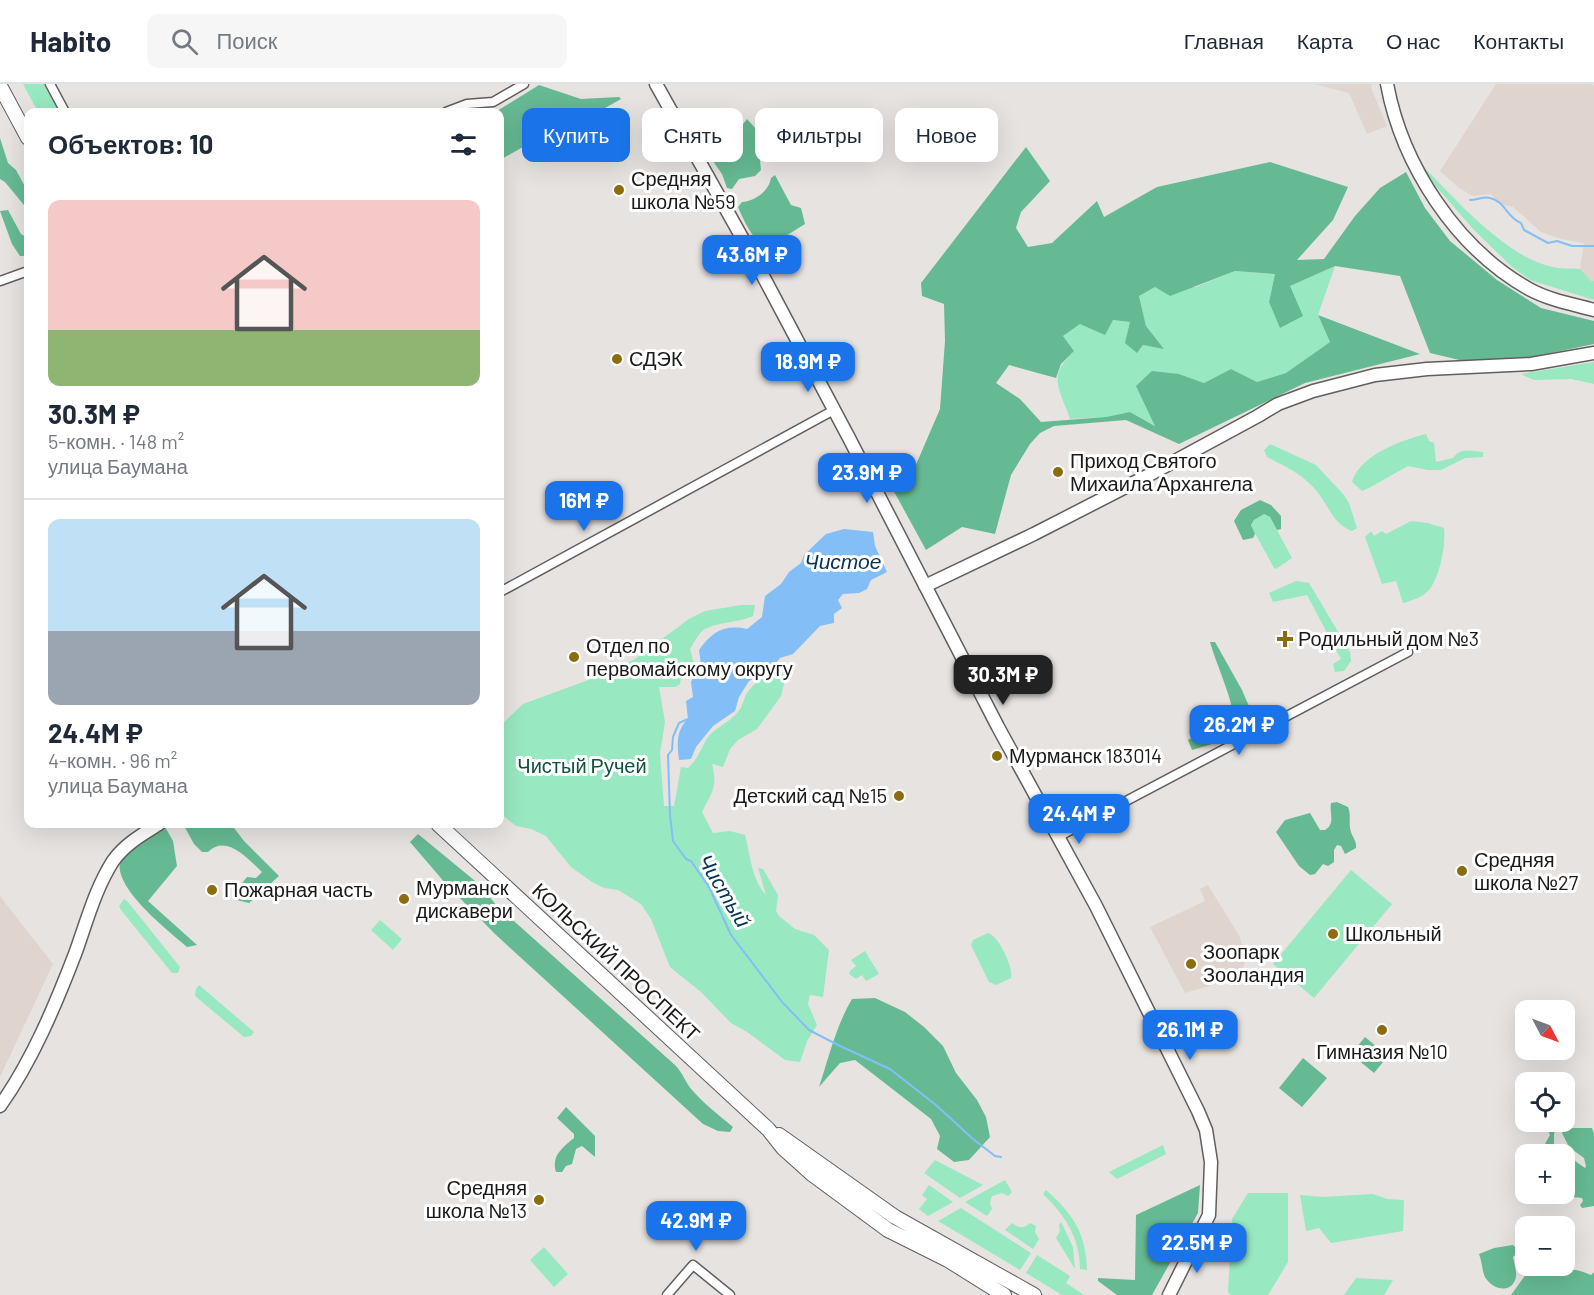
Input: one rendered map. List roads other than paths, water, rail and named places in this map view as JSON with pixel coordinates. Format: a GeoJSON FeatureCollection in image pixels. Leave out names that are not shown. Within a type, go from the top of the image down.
{"type":"FeatureCollection","features":[{"type":"Feature","properties":{"kind":"main road"},"geometry":{"type":"LineString","coordinates":[[0,86],[24,131]]}},
{"type":"Feature","properties":{"kind":"main road","name":"КОЛЬСКИЙ ПРОСПЕКТ"},"geometry":{"type":"LineString","coordinates":[[442,828],[768,1129],[888,1230],[948,1260],[1004,1295]]}},
{"type":"Feature","properties":{"kind":"main road","name":"КОЛЬСКИЙ ПРОСПЕКТ"},"geometry":{"type":"LineString","coordinates":[[816,1170],[1034,1295]]}},
{"type":"Feature","properties":{"kind":"street"},"geometry":{"type":"LineString","coordinates":[[50,84],[63,108]]}},
{"type":"Feature","properties":{"kind":"street"},"geometry":{"type":"LineString","coordinates":[[456,108],[466,104],[493,102],[524,84]]}},
{"type":"Feature","properties":{"kind":"street"},"geometry":{"type":"LineString","coordinates":[[656,84],[754,259],[998,728],[1096,906],[1198,1111],[1206,1130],[1212,1171],[1209,1215],[1168,1295]]}},
{"type":"Feature","properties":{"kind":"street"},"geometry":{"type":"LineString","coordinates":[[1387,84],[1398,124],[1414,162],[1431,196],[1458,228],[1504,271],[1529,289],[1594,310]]}},
{"type":"Feature","properties":{"kind":"street"},"geometry":{"type":"LineString","coordinates":[[0,281],[24,272]]}},
{"type":"Feature","properties":{"kind":"street"},"geometry":{"type":"LineString","coordinates":[[925,586],[1128,486],[1278,404],[1313,391],[1375,375],[1426,369],[1531,364],[1594,353]]}},
{"type":"Feature","properties":{"kind":"street"},"geometry":{"type":"LineString","coordinates":[[504,590],[834,410]]}},
{"type":"Feature","properties":{"kind":"street"},"geometry":{"type":"LineString","coordinates":[[1058,837],[1408,652]]}},
{"type":"Feature","properties":{"kind":"street"},"geometry":{"type":"LineString","coordinates":[[0,1106],[31,1054],[53,1006],[99,889],[113,862],[133,841],[153,828]]}},
{"type":"Feature","properties":{"kind":"street"},"geometry":{"type":"LineString","coordinates":[[667,1295],[693,1265],[730,1295]]}},
{"type":"Feature","properties":{"kind":"water","name":"Чистое"},"geometry":{"type":"Polygon","coordinates":[[[844,529],[873,532],[875,546],[887,572],[871,580],[867,589],[859,593],[843,594],[838,600],[842,608],[834,614],[834,623],[820,626],[793,654],[780,658],[770,670],[749,681],[739,697],[735,711],[713,726],[696,747],[691,759],[679,760],[679,733],[688,719],[686,701],[693,697],[691,682],[697,670],[703,669],[699,650],[709,638],[719,631],[732,628],[747,629],[762,617],[765,596],[781,584],[789,572],[801,563],[804,555],[826,534],[844,529]]]}},
{"type":"Feature","properties":{"kind":"waterway"},"geometry":{"type":"LineString","coordinates":[[1470,200],[1485,197],[1499,202],[1516,221],[1521,223],[1524,230],[1548,243],[1557,241],[1572,246],[1594,246]]}},
{"type":"Feature","properties":{"kind":"waterway","name":"Чистый"},"geometry":{"type":"LineString","coordinates":[[688,719],[679,723],[673,737],[672,750],[668,755],[673,841],[686,859],[691,861],[709,887],[731,935],[783,1003],[809,1030],[890,1069],[936,1105],[973,1139],[995,1156],[1001,1157]]}},
{"type":"Feature","properties":{"kind":"place","name":"Средняя школа №59"},"geometry":{"type":"Point","coordinates":[619,190]}},
{"type":"Feature","properties":{"kind":"place","name":"СДЭК"},"geometry":{"type":"Point","coordinates":[617,359]}},
{"type":"Feature","properties":{"kind":"place","name":"Приход Святого Михаила Архангела"},"geometry":{"type":"Point","coordinates":[1058,472]}},
{"type":"Feature","properties":{"kind":"place","name":"Родильный дом №3"},"geometry":{"type":"Point","coordinates":[1285,639]}},
{"type":"Feature","properties":{"kind":"place","name":"Отдел по первомайскому округу"},"geometry":{"type":"Point","coordinates":[574,657]}},
{"type":"Feature","properties":{"kind":"place","name":"Мурманск 183014"},"geometry":{"type":"Point","coordinates":[997,756]}},
{"type":"Feature","properties":{"kind":"place","name":"Детский сад №15"},"geometry":{"type":"Point","coordinates":[899,796]}},
{"type":"Feature","properties":{"kind":"place","name":"Средняя школа №27"},"geometry":{"type":"Point","coordinates":[1462,871]}},
{"type":"Feature","properties":{"kind":"place","name":"Пожарная часть"},"geometry":{"type":"Point","coordinates":[212,890]}},
{"type":"Feature","properties":{"kind":"place","name":"Мурманск дискавери"},"geometry":{"type":"Point","coordinates":[404,899]}},
{"type":"Feature","properties":{"kind":"place","name":"Школьный"},"geometry":{"type":"Point","coordinates":[1333,934]}},
{"type":"Feature","properties":{"kind":"place","name":"Зоопарк Зооландия"},"geometry":{"type":"Point","coordinates":[1191,964]}},
{"type":"Feature","properties":{"kind":"place","name":"Гимназия №10"},"geometry":{"type":"Point","coordinates":[1382,1030]}},
{"type":"Feature","properties":{"kind":"place","name":"Средняя школа №13"},"geometry":{"type":"Point","coordinates":[539,1200]}},
{"type":"Feature","properties":{"kind":"park label","name":"Чистый Ручей"},"geometry":{"type":"Point","coordinates":[582,766]}}]}
